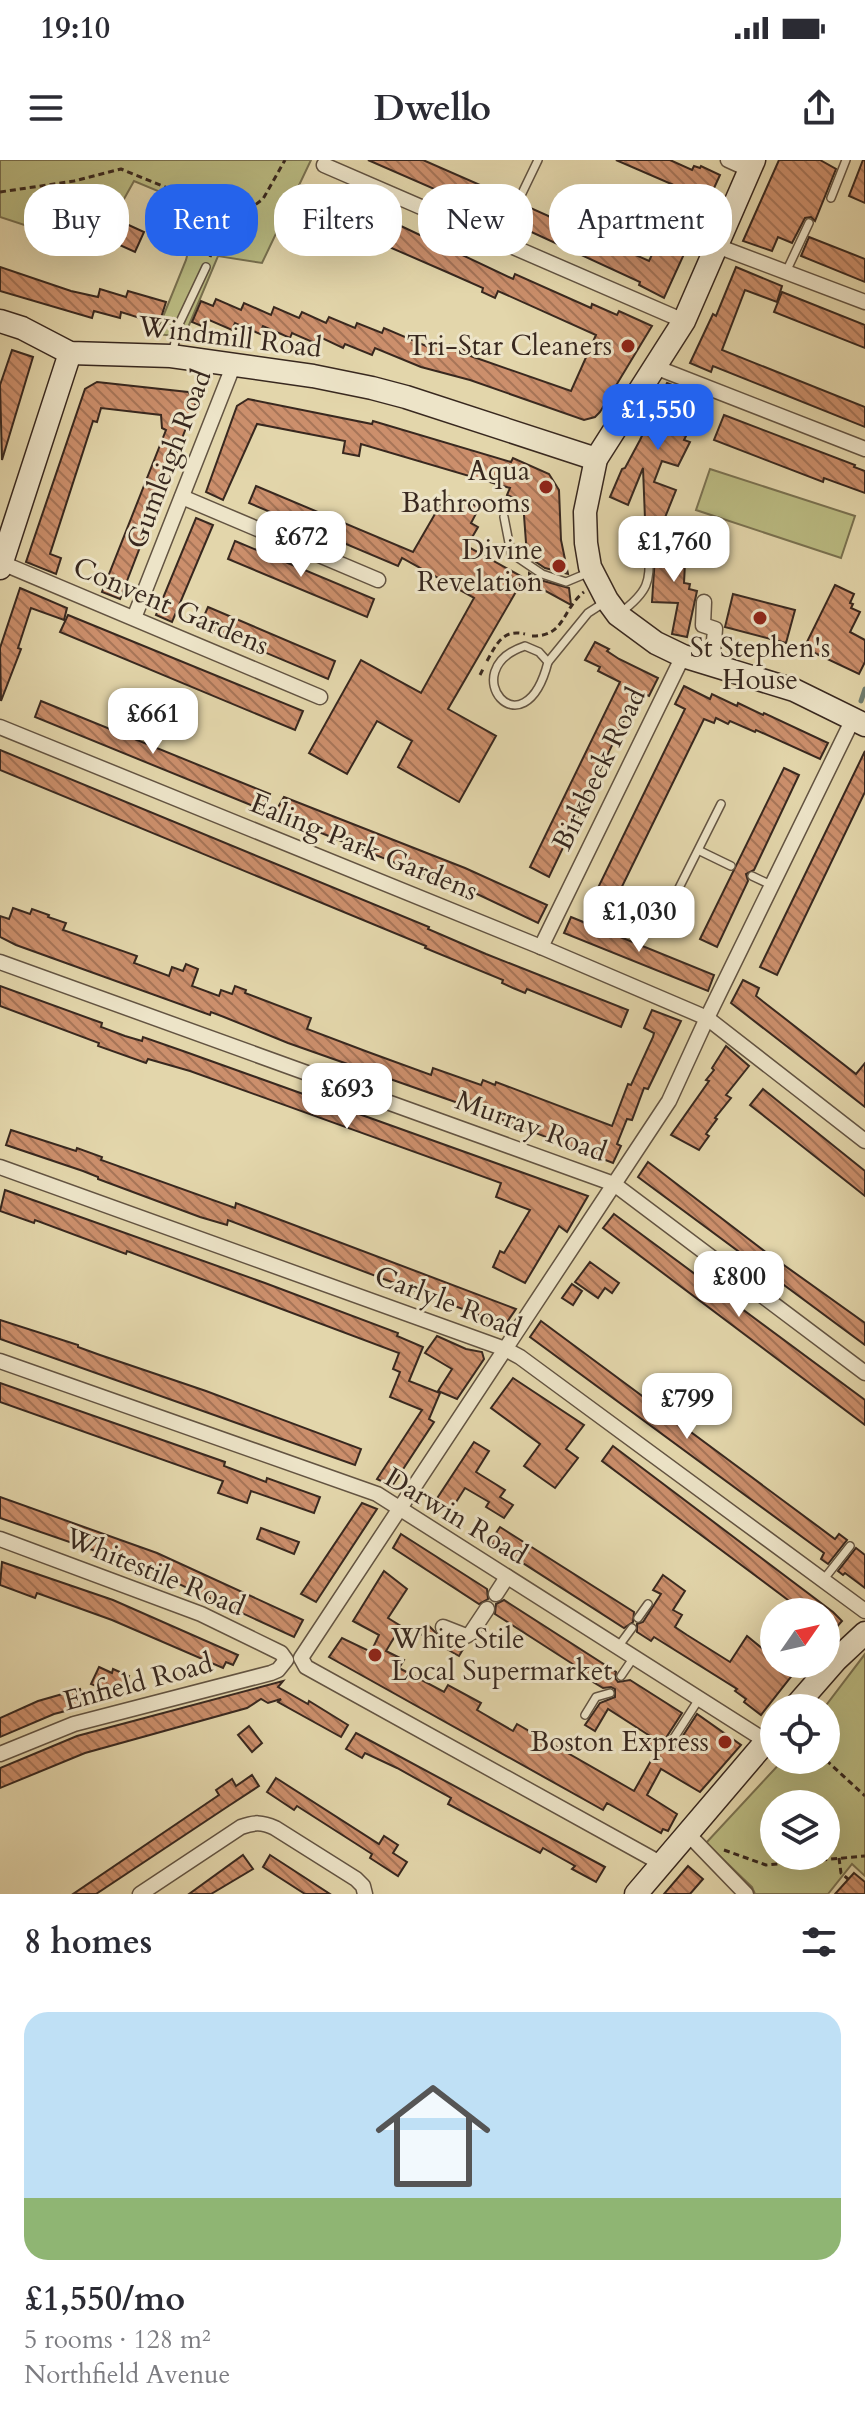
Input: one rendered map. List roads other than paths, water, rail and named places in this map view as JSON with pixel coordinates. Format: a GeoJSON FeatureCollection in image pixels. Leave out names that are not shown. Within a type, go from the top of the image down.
{"type":"FeatureCollection","features":[{"type":"Feature","properties":{"kind":"main road"},"geometry":{"type":"LineString","coordinates":[[732,211],[752,165]]}},
{"type":"Feature","properties":{"kind":"main road"},"geometry":{"type":"LineString","coordinates":[[713,256],[684,321],[596,459],[585,512],[586,543],[592,570],[613,608],[641,635],[683,656],[794,690],[859,722]]}},
{"type":"Feature","properties":{"kind":"main road"},"geometry":{"type":"LineString","coordinates":[[0,321],[22,328],[70,353],[1,566]]}},
{"type":"Feature","properties":{"kind":"main road","name":"Windmill Road"},"geometry":{"type":"LineString","coordinates":[[70,353],[171,356],[313,376],[406,397],[596,459]]}},
{"type":"Feature","properties":{"kind":"main road"},"geometry":{"type":"LineString","coordinates":[[806,1694],[865,1633]]}},
{"type":"Feature","properties":{"kind":"main road"},"geometry":{"type":"LineString","coordinates":[[636,1894],[760,1748]]}},
{"type":"Feature","properties":{"kind":"street"},"geometry":{"type":"LineString","coordinates":[[728,160],[752,165]]}},
{"type":"Feature","properties":{"kind":"street"},"geometry":{"type":"LineString","coordinates":[[324,165],[418,206]]}},
{"type":"Feature","properties":{"kind":"street"},"geometry":{"type":"LineString","coordinates":[[732,252],[865,302]]}},
{"type":"Feature","properties":{"kind":"street"},"geometry":{"type":"LineString","coordinates":[[533,256],[684,321]]}},
{"type":"Feature","properties":{"kind":"street","name":"Gumleigh Road"},"geometry":{"type":"LineString","coordinates":[[134,618],[234,364]]}},
{"type":"Feature","properties":{"kind":"street"},"geometry":{"type":"LineString","coordinates":[[655,367],[865,449]]}},
{"type":"Feature","properties":{"kind":"street"},"geometry":{"type":"LineString","coordinates":[[182,497],[378,580]]}},
{"type":"Feature","properties":{"kind":"street","name":"Convent Gardens"},"geometry":{"type":"LineString","coordinates":[[1,566],[134,618],[320,697]]}},
{"type":"Feature","properties":{"kind":"street"},"geometry":{"type":"LineString","coordinates":[[704,602],[703,625],[715,629],[712,665]]}},
{"type":"Feature","properties":{"kind":"street","name":"Birkbeck Road"},"geometry":{"type":"LineString","coordinates":[[541,947],[683,656]]}},
{"type":"Feature","properties":{"kind":"street"},"geometry":{"type":"LineString","coordinates":[[662,1864],[306,1667],[302,1655],[669,1101],[773,886],[859,722]]}},
{"type":"Feature","properties":{"kind":"street","name":"Ealing Park Gardens"},"geometry":{"type":"LineString","coordinates":[[0,727],[541,947],[707,1018],[865,1141]]}},
{"type":"Feature","properties":{"kind":"street","name":"Murray Road"},"geometry":{"type":"LineString","coordinates":[[0,962],[614,1184],[865,1373]]}},
{"type":"Feature","properties":{"kind":"street","name":"Carlyle Road"},"geometry":{"type":"LineString","coordinates":[[0,1167],[505,1349],[533,1366],[865,1611]]}},
{"type":"Feature","properties":{"kind":"street","name":"Darwin Road"},"geometry":{"type":"LineString","coordinates":[[0,1361],[377,1494],[699,1699],[760,1731]]}},
{"type":"Feature","properties":{"kind":"street","name":"Whitestile Road"},"geometry":{"type":"LineString","coordinates":[[0,1539],[201,1614],[281,1653],[286,1660]]}},
{"type":"Feature","properties":{"kind":"street"},"geometry":{"type":"LineString","coordinates":[[496,1594],[507,1577]]}},
{"type":"Feature","properties":{"kind":"street"},"geometry":{"type":"LineString","coordinates":[[443,1627],[466,1636],[487,1609]]}},
{"type":"Feature","properties":{"kind":"street","name":"Enfield Road"},"geometry":{"type":"LineString","coordinates":[[0,1754],[74,1724],[271,1673],[286,1660]]}},
{"type":"Feature","properties":{"kind":"street"},"geometry":{"type":"LineString","coordinates":[[140,1894],[241,1827],[264,1823],[356,1879],[363,1886],[365,1894]]}},
{"type":"Feature","properties":{"kind":"street"},"geometry":{"type":"LineString","coordinates":[[688,1834],[746,1894]]}},
{"type":"Feature","properties":{"kind":"lane"},"geometry":{"type":"LineString","coordinates":[[526,184],[538,160]]}},
{"type":"Feature","properties":{"kind":"lane"},"geometry":{"type":"LineString","coordinates":[[831,198],[846,160]]}},
{"type":"Feature","properties":{"kind":"lane"},"geometry":{"type":"LineString","coordinates":[[785,273],[809,223]]}},
{"type":"Feature","properties":{"kind":"lane"},"geometry":{"type":"LineString","coordinates":[[171,356],[180,322],[206,267]]}},
{"type":"Feature","properties":{"kind":"lane"},"geometry":{"type":"LineString","coordinates":[[504,517],[511,553],[542,574],[566,582],[592,570]]}},
{"type":"Feature","properties":{"kind":"lane"},"geometry":{"type":"LineString","coordinates":[[548,662],[539,652],[525,646],[512,651],[500,662],[492,678],[495,694],[508,705],[519,706],[529,701],[541,684],[548,662],[588,613],[613,608],[640,597],[648,587],[649,536]]}},
{"type":"Feature","properties":{"kind":"lane"},"geometry":{"type":"LineString","coordinates":[[673,900],[721,804]]}},
{"type":"Feature","properties":{"kind":"lane"},"geometry":{"type":"LineString","coordinates":[[700,851],[731,866]]}},
{"type":"Feature","properties":{"kind":"lane"},"geometry":{"type":"LineString","coordinates":[[752,876],[773,886]]}},
{"type":"Feature","properties":{"kind":"lane"},"geometry":{"type":"LineString","coordinates":[[824,1579],[850,1546]]}},
{"type":"Feature","properties":{"kind":"lane"},"geometry":{"type":"LineString","coordinates":[[638,1618],[648,1604]]}},
{"type":"Feature","properties":{"kind":"lane"},"geometry":{"type":"LineString","coordinates":[[618,1647],[632,1628]]}},
{"type":"Feature","properties":{"kind":"lane"},"geometry":{"type":"LineString","coordinates":[[621,1676],[634,1657]]}},
{"type":"Feature","properties":{"kind":"lane"},"geometry":{"type":"LineString","coordinates":[[585,1715],[596,1697],[610,1693]]}},
{"type":"Feature","properties":{"kind":"lane"},"geometry":{"type":"LineString","coordinates":[[670,1744],[699,1699]]}},
{"type":"Feature","properties":{"kind":"waterway"},"geometry":{"type":"LineString","coordinates":[[861,701],[865,689]]}},
{"type":"Feature","properties":{"kind":"place","name":"Tri-Star Cleaners"},"geometry":{"type":"Point","coordinates":[628,346]}},
{"type":"Feature","properties":{"kind":"place","name":"Aqua Bathrooms"},"geometry":{"type":"Point","coordinates":[546,487]}},
{"type":"Feature","properties":{"kind":"place","name":"Divine Revelation"},"geometry":{"type":"Point","coordinates":[559,566]}},
{"type":"Feature","properties":{"kind":"place","name":"St Stephen's House"},"geometry":{"type":"Point","coordinates":[760,618]}},
{"type":"Feature","properties":{"kind":"place","name":"White Stile Local Supermarket"},"geometry":{"type":"Point","coordinates":[375,1655]}},
{"type":"Feature","properties":{"kind":"place","name":"Boston Express"},"geometry":{"type":"Point","coordinates":[725,1742]}}]}
